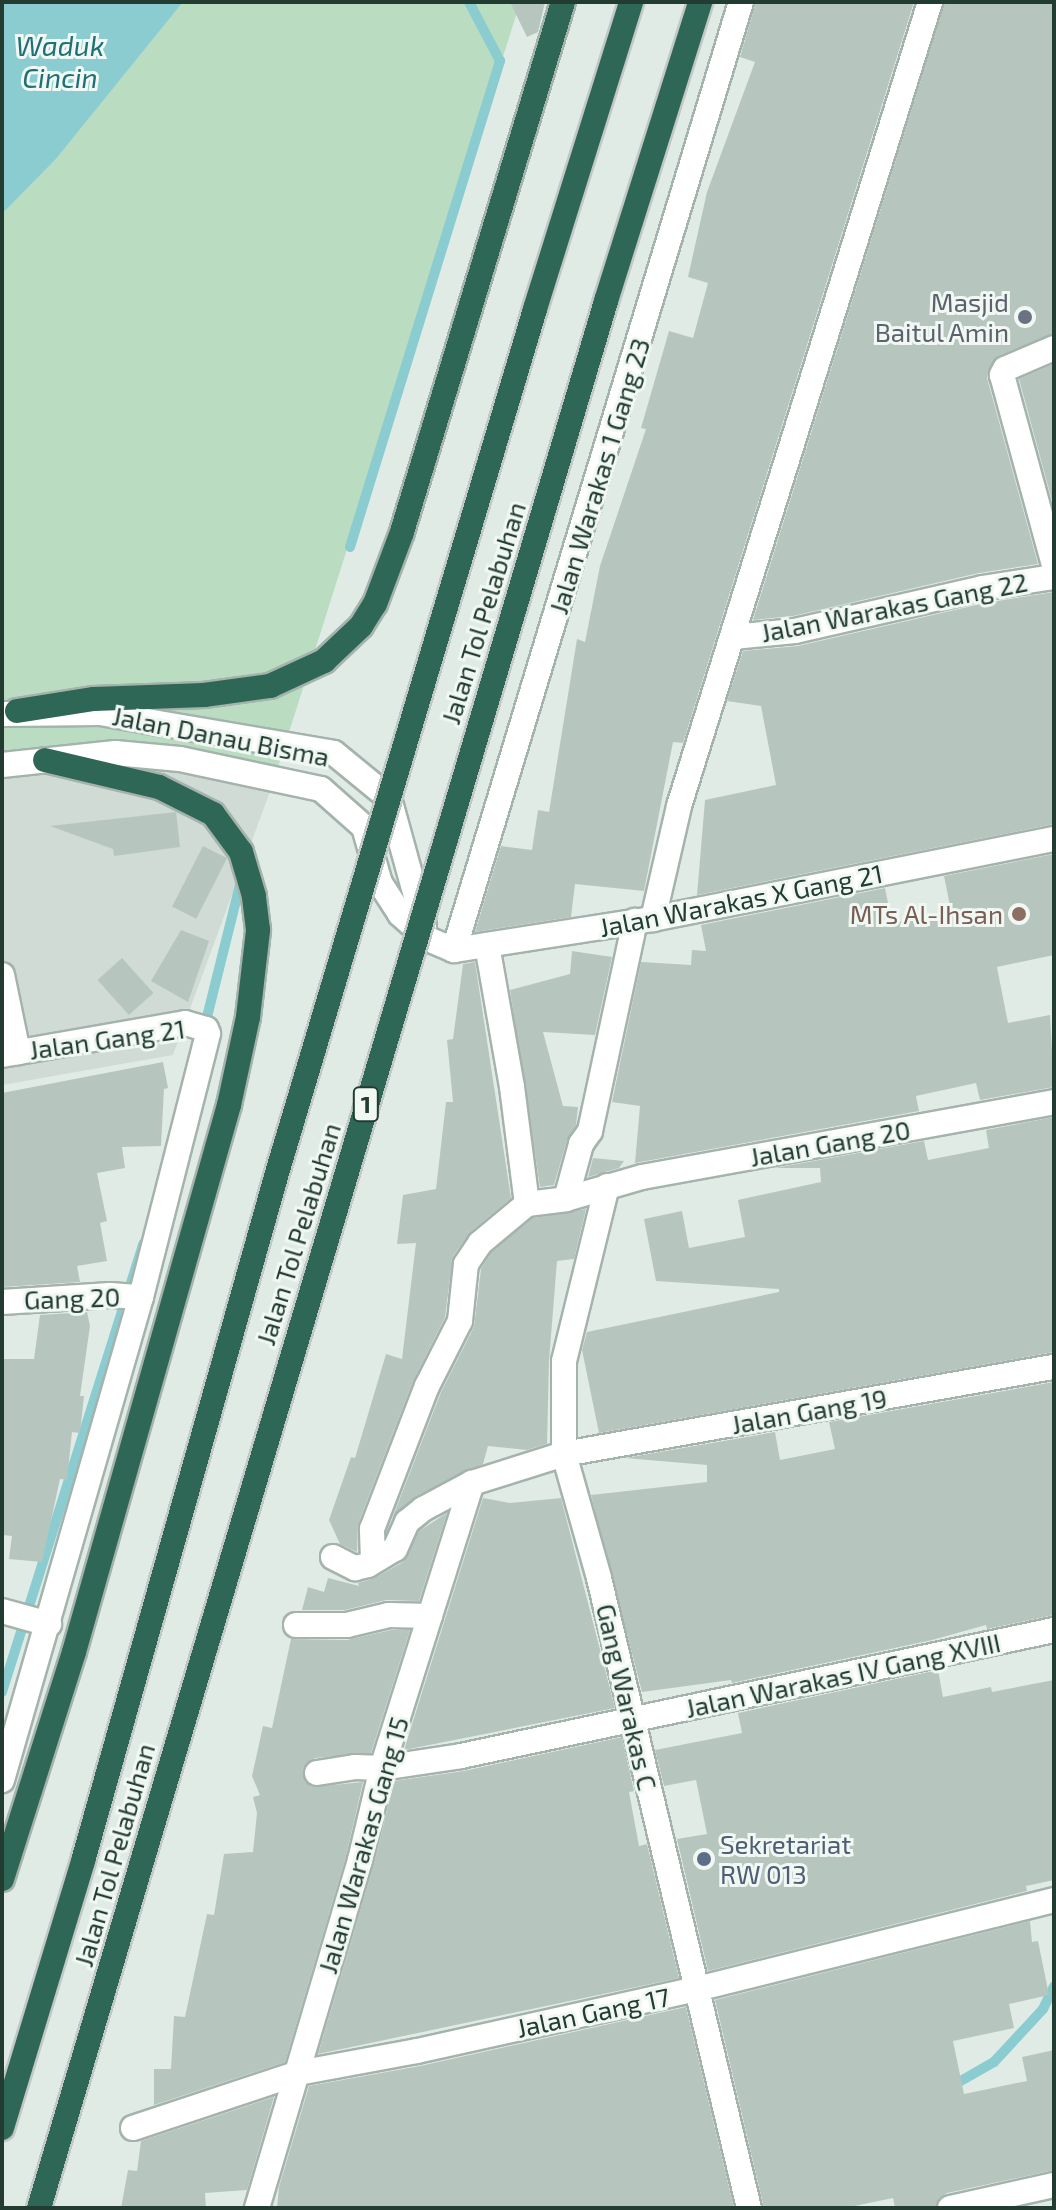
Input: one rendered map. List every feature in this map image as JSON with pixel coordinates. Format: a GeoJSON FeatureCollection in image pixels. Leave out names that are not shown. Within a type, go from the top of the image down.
{"type":"FeatureCollection","features":[{"type":"Feature","properties":{"kind":"highway"},"geometry":{"type":"LineString","coordinates":[[10,713],[94,699],[204,695],[270,686],[324,661],[361,626],[375,604],[402,532],[563,2]]}},
{"type":"Feature","properties":{"kind":"highway","name":"Jalan Tol Pelabuhan"},"geometry":{"type":"LineString","coordinates":[[2,2128],[83,1861],[277,1173],[526,339],[631,2]]}},
{"type":"Feature","properties":{"kind":"highway","name":"Jalan Tol Pelabuhan"},"geometry":{"type":"LineString","coordinates":[[39,2208],[587,362],[700,2]]}},
{"type":"Feature","properties":{"kind":"highway"},"geometry":{"type":"LineString","coordinates":[[2,1879],[74,1652],[229,1105],[248,1017],[258,930],[254,896],[241,852],[213,814],[159,787],[45,760]]}},
{"type":"Feature","properties":{"kind":"street","name":"Jalan Warakas 1 Gang 23"},"geometry":{"type":"LineString","coordinates":[[454,950],[741,2]]}},
{"type":"Feature","properties":{"kind":"street"},"geometry":{"type":"LineString","coordinates":[[566,1199],[581,1144],[590,1131],[644,920],[930,2]]}},
{"type":"Feature","properties":{"kind":"street"},"geometry":{"type":"LineString","coordinates":[[1054,348],[1005,369],[1002,375],[1054,565]]}},
{"type":"Feature","properties":{"kind":"street","name":"Jalan Warakas Gang 22"},"geometry":{"type":"LineString","coordinates":[[733,637],[795,631],[982,588],[1054,577]]}},
{"type":"Feature","properties":{"kind":"street","name":"Jalan Danau Bisma"},"geometry":{"type":"LineString","coordinates":[[10,713],[100,713],[334,753],[389,798],[428,939]]}},
{"type":"Feature","properties":{"kind":"street","name":"Jalan Danau Bisma"},"geometry":{"type":"LineString","coordinates":[[2,765],[115,753],[171,758],[321,789],[364,827],[380,883],[400,914],[428,939]]}},
{"type":"Feature","properties":{"kind":"street","name":"Jalan Warakas X Gang 21"},"geometry":{"type":"LineString","coordinates":[[454,950],[644,920],[1054,839]]}},
{"type":"Feature","properties":{"kind":"street"},"geometry":{"type":"LineString","coordinates":[[428,939],[454,950]]}},
{"type":"Feature","properties":{"kind":"street"},"geometry":{"type":"LineString","coordinates":[[333,1557],[355,1568],[373,1560],[372,1529],[427,1386],[460,1321],[466,1264],[480,1243],[527,1204],[512,1087],[487,945]]}},
{"type":"Feature","properties":{"kind":"street"},"geometry":{"type":"LineString","coordinates":[[2,975],[10,1053]]}},
{"type":"Feature","properties":{"kind":"street","name":"Jalan Gang 21"},"geometry":{"type":"LineString","coordinates":[[10,1053],[200,1029],[138,1297]]}},
{"type":"Feature","properties":{"kind":"street","name":"Jalan Gang 20"},"geometry":{"type":"LineString","coordinates":[[527,1204],[566,1199],[607,1186],[1054,1102]]}},
{"type":"Feature","properties":{"kind":"street","name":"Gang Warakas C"},"geometry":{"type":"LineString","coordinates":[[607,1186],[564,1361],[564,1454],[599,1578],[749,2208]]}},
{"type":"Feature","properties":{"kind":"street","name":"Gang 20"},"geometry":{"type":"LineString","coordinates":[[2,1302],[110,1295],[138,1297]]}},
{"type":"Feature","properties":{"kind":"street"},"geometry":{"type":"LineString","coordinates":[[2,1780],[138,1297]]}},
{"type":"Feature","properties":{"kind":"street","name":"Jalan Gang 19"},"geometry":{"type":"LineString","coordinates":[[373,1560],[395,1549],[407,1522],[417,1513],[472,1483],[564,1454],[1054,1367]]}},
{"type":"Feature","properties":{"kind":"street","name":"Jalan Warakas Gang 15"},"geometry":{"type":"LineString","coordinates":[[257,2208],[360,1860],[382,1768],[472,1483]]}},
{"type":"Feature","properties":{"kind":"street"},"geometry":{"type":"LineString","coordinates":[[7,1612],[44,1622]]}},
{"type":"Feature","properties":{"kind":"street"},"geometry":{"type":"LineString","coordinates":[[296,1625],[347,1625],[389,1615],[430,1616]]}},
{"type":"Feature","properties":{"kind":"street","name":"Jalan Warakas IV Gang XVIII"},"geometry":{"type":"LineString","coordinates":[[317,1773],[355,1767],[382,1768],[461,1756],[1054,1630]]}},
{"type":"Feature","properties":{"kind":"street","name":"Jalan Gang 17"},"geometry":{"type":"LineString","coordinates":[[133,2128],[298,2073],[417,2051],[697,1989],[871,1948],[1051,1900]]}},
{"type":"Feature","properties":{"kind":"street"},"geometry":{"type":"LineString","coordinates":[[950,2208],[1054,2185]]}},
{"type":"Feature","properties":{"kind":"shaded area"},"geometry":{"type":"Polygon","coordinates":[[[56,763],[169,771],[272,786],[173,1055],[2,1085],[2,769],[56,763]]]}},
{"type":"Feature","properties":{"kind":"green space"},"geometry":{"type":"Polygon","coordinates":[[[183,2],[516,2],[519,6],[272,786],[171,767],[56,763],[2,769],[2,214],[56,159],[183,2]]]}},
{"type":"Feature","properties":{"kind":"water","name":"Waduk Cincin"},"geometry":{"type":"Polygon","coordinates":[[[2,2],[183,2],[56,159],[2,214],[2,2]]]}},
{"type":"Feature","properties":{"kind":"building"},"geometry":{"type":"Polygon","coordinates":[[[510,2],[545,2],[538,32],[527,37],[510,2]]]}},
{"type":"Feature","properties":{"kind":"building"},"geometry":{"type":"Polygon","coordinates":[[[756,2],[914,2],[683,743],[673,742],[644,891],[575,884],[571,917],[475,932],[501,846],[532,850],[538,810],[549,812],[577,639],[585,642],[600,566],[646,429],[641,428],[669,331],[693,338],[708,283],[688,277],[707,192],[755,62],[740,57],[756,2]]]}},
{"type":"Feature","properties":{"kind":"building"},"geometry":{"type":"Polygon","coordinates":[[[945,2],[1054,2],[1054,333],[998,356],[989,368],[987,378],[1038,564],[979,573],[793,616],[753,620],[945,2]]]}},
{"type":"Feature","properties":{"kind":"building"},"geometry":{"type":"Polygon","coordinates":[[[1054,364],[1054,508],[1019,379],[1054,364]]]}},
{"type":"Feature","properties":{"kind":"building"},"geometry":{"type":"Polygon","coordinates":[[[1054,592],[1054,824],[697,895],[705,800],[776,785],[761,706],[727,701],[743,651],[798,646],[985,603],[1054,592]]]}},
{"type":"Feature","properties":{"kind":"building"},"geometry":{"type":"Polygon","coordinates":[[[176,812],[180,847],[114,856],[113,849],[50,826],[176,812]]]}},
{"type":"Feature","properties":{"kind":"building"},"geometry":{"type":"Polygon","coordinates":[[[203,846],[227,858],[196,919],[172,907],[203,846]]]}},
{"type":"Feature","properties":{"kind":"building"},"geometry":{"type":"Polygon","coordinates":[[[1054,854],[1054,955],[997,967],[1008,1023],[1050,1015],[1054,1087],[980,1100],[976,1083],[916,1096],[919,1111],[635,1163],[640,1106],[612,1102],[641,962],[691,965],[692,950],[706,951],[701,925],[885,888],[892,923],[951,911],[944,876],[1054,854]]]}},
{"type":"Feature","properties":{"kind":"building"},"geometry":{"type":"Polygon","coordinates":[[[181,930],[209,941],[188,1002],[151,981],[181,930]]]}},
{"type":"Feature","properties":{"kind":"building"},"geometry":{"type":"Polygon","coordinates":[[[572,951],[612,957],[595,1035],[543,1032],[563,1106],[578,1107],[576,1125],[567,1140],[554,1185],[540,1187],[510,990],[570,974],[572,951]]]}},
{"type":"Feature","properties":{"kind":"building"},"geometry":{"type":"Polygon","coordinates":[[[122,958],[153,993],[129,1015],[97,980],[122,958]]]}},
{"type":"Feature","properties":{"kind":"building"},"geometry":{"type":"Polygon","coordinates":[[[475,962],[511,1198],[470,1232],[453,1256],[445,1317],[413,1381],[358,1524],[357,1552],[340,1544],[329,1520],[351,1457],[355,1458],[386,1354],[402,1359],[416,1243],[397,1244],[403,1195],[436,1189],[446,1102],[453,1102],[447,1040],[453,1039],[463,964],[475,962]]]}},
{"type":"Feature","properties":{"kind":"building"},"geometry":{"type":"Polygon","coordinates":[[[163,1062],[168,1088],[164,1089],[161,1146],[122,1147],[125,1168],[97,1173],[107,1221],[100,1223],[107,1261],[77,1266],[80,1282],[2,1287],[2,1093],[163,1062]]]}},
{"type":"Feature","properties":{"kind":"building"},"geometry":{"type":"Polygon","coordinates":[[[1054,1117],[1054,1352],[599,1433],[582,1350],[587,1332],[779,1292],[779,1289],[656,1281],[644,1219],[682,1211],[689,1248],[745,1237],[738,1200],[821,1182],[820,1168],[775,1168],[924,1141],[928,1160],[989,1148],[986,1130],[1054,1117]]]}},
{"type":"Feature","properties":{"kind":"building"},"geometry":{"type":"Polygon","coordinates":[[[593,1158],[624,1161],[619,1168],[588,1177],[593,1158]]]}},
{"type":"Feature","properties":{"kind":"building"},"geometry":{"type":"Polygon","coordinates":[[[586,1209],[574,1259],[557,1261],[549,1361],[547,1444],[527,1450],[488,1446],[483,1464],[416,1496],[392,1519],[441,1392],[474,1327],[481,1269],[491,1253],[533,1218],[586,1209]]]}},
{"type":"Feature","properties":{"kind":"building"},"geometry":{"type":"Polygon","coordinates":[[[87,1312],[90,1326],[80,1396],[84,1396],[80,1433],[72,1432],[67,1480],[60,1479],[42,1562],[9,1559],[12,1536],[2,1535],[2,1359],[34,1359],[40,1315],[87,1312]]]}},
{"type":"Feature","properties":{"kind":"building"},"geometry":{"type":"Polygon","coordinates":[[[1054,1382],[1054,1615],[987,1629],[986,1625],[932,1640],[732,1683],[731,1680],[642,1692],[591,1495],[707,1482],[707,1465],[625,1458],[775,1432],[780,1460],[835,1449],[829,1422],[1054,1382]]]}},
{"type":"Feature","properties":{"kind":"building"},"geometry":{"type":"Polygon","coordinates":[[[483,1498],[510,1503],[561,1498],[615,1708],[404,1750],[483,1498]]]}},
{"type":"Feature","properties":{"kind":"building"},"geometry":{"type":"Polygon","coordinates":[[[447,1513],[419,1601],[386,1600],[345,1610],[302,1610],[308,1587],[324,1592],[328,1578],[359,1586],[358,1583],[375,1578],[403,1562],[419,1531],[447,1513]]]}},
{"type":"Feature","properties":{"kind":"building"},"geometry":{"type":"Polygon","coordinates":[[[391,1630],[410,1630],[371,1753],[315,1758],[303,1768],[305,1782],[312,1787],[363,1782],[346,1856],[285,2062],[154,2105],[154,2069],[171,2069],[174,2016],[185,2017],[207,1914],[214,1915],[224,1854],[253,1852],[257,1813],[253,1797],[260,1795],[252,1776],[263,1726],[272,1728],[291,1639],[347,1640],[391,1630]]]}},
{"type":"Feature","properties":{"kind":"building"},"geometry":{"type":"Polygon","coordinates":[[[938,1670],[943,1697],[991,1687],[992,1692],[1054,1680],[1054,1880],[1026,1886],[1027,1891],[708,1971],[677,1839],[707,1834],[696,1780],[664,1786],[655,1750],[742,1733],[738,1713],[938,1670]]]}},
{"type":"Feature","properties":{"kind":"building"},"geometry":{"type":"Polygon","coordinates":[[[622,1737],[634,1791],[629,1792],[639,1846],[647,1844],[679,1978],[318,2054],[374,1864],[394,1781],[464,1771],[622,1737]]]}},
{"type":"Feature","properties":{"kind":"building"},"geometry":{"type":"Polygon","coordinates":[[[1030,1921],[1032,1942],[1038,1941],[1049,1995],[1009,2004],[1014,2028],[953,2041],[964,2094],[1027,2081],[1022,2057],[1054,2050],[1054,2170],[947,2193],[939,2198],[935,2208],[895,2208],[893,2198],[845,2208],[764,2208],[715,2000],[1030,1921]]]}},
{"type":"Feature","properties":{"kind":"building"},"geometry":{"type":"Polygon","coordinates":[[[686,2007],[734,2208],[277,2208],[279,2187],[309,2086],[420,2066],[686,2007]]]}},
{"type":"Feature","properties":{"kind":"building"},"geometry":{"type":"Polygon","coordinates":[[[274,2097],[247,2190],[205,2193],[206,2208],[121,2208],[128,2170],[137,2171],[141,2141],[274,2097]]]}},
{"type":"Feature","properties":{"kind":"waterway"},"geometry":{"type":"LineString","coordinates":[[350,547],[500,61],[469,2]]}},
{"type":"Feature","properties":{"kind":"waterway"},"geometry":{"type":"LineString","coordinates":[[204,1029],[242,877]]}},
{"type":"Feature","properties":{"kind":"waterway"},"geometry":{"type":"LineString","coordinates":[[2,1692],[143,1244]]}},
{"type":"Feature","properties":{"kind":"waterway"},"geometry":{"type":"LineString","coordinates":[[952,2086],[994,2062],[1043,2009],[1054,1986]]}},
{"type":"Feature","properties":{"kind":"place","name":"Masjid Baitul Amin"},"geometry":{"type":"Point","coordinates":[1025,317]}},
{"type":"Feature","properties":{"kind":"place","name":"MTs Al-Ihsan"},"geometry":{"type":"Point","coordinates":[1019,914]}},
{"type":"Feature","properties":{"kind":"place","name":"Sekretariat RW 013"},"geometry":{"type":"Point","coordinates":[704,1859]}}]}
